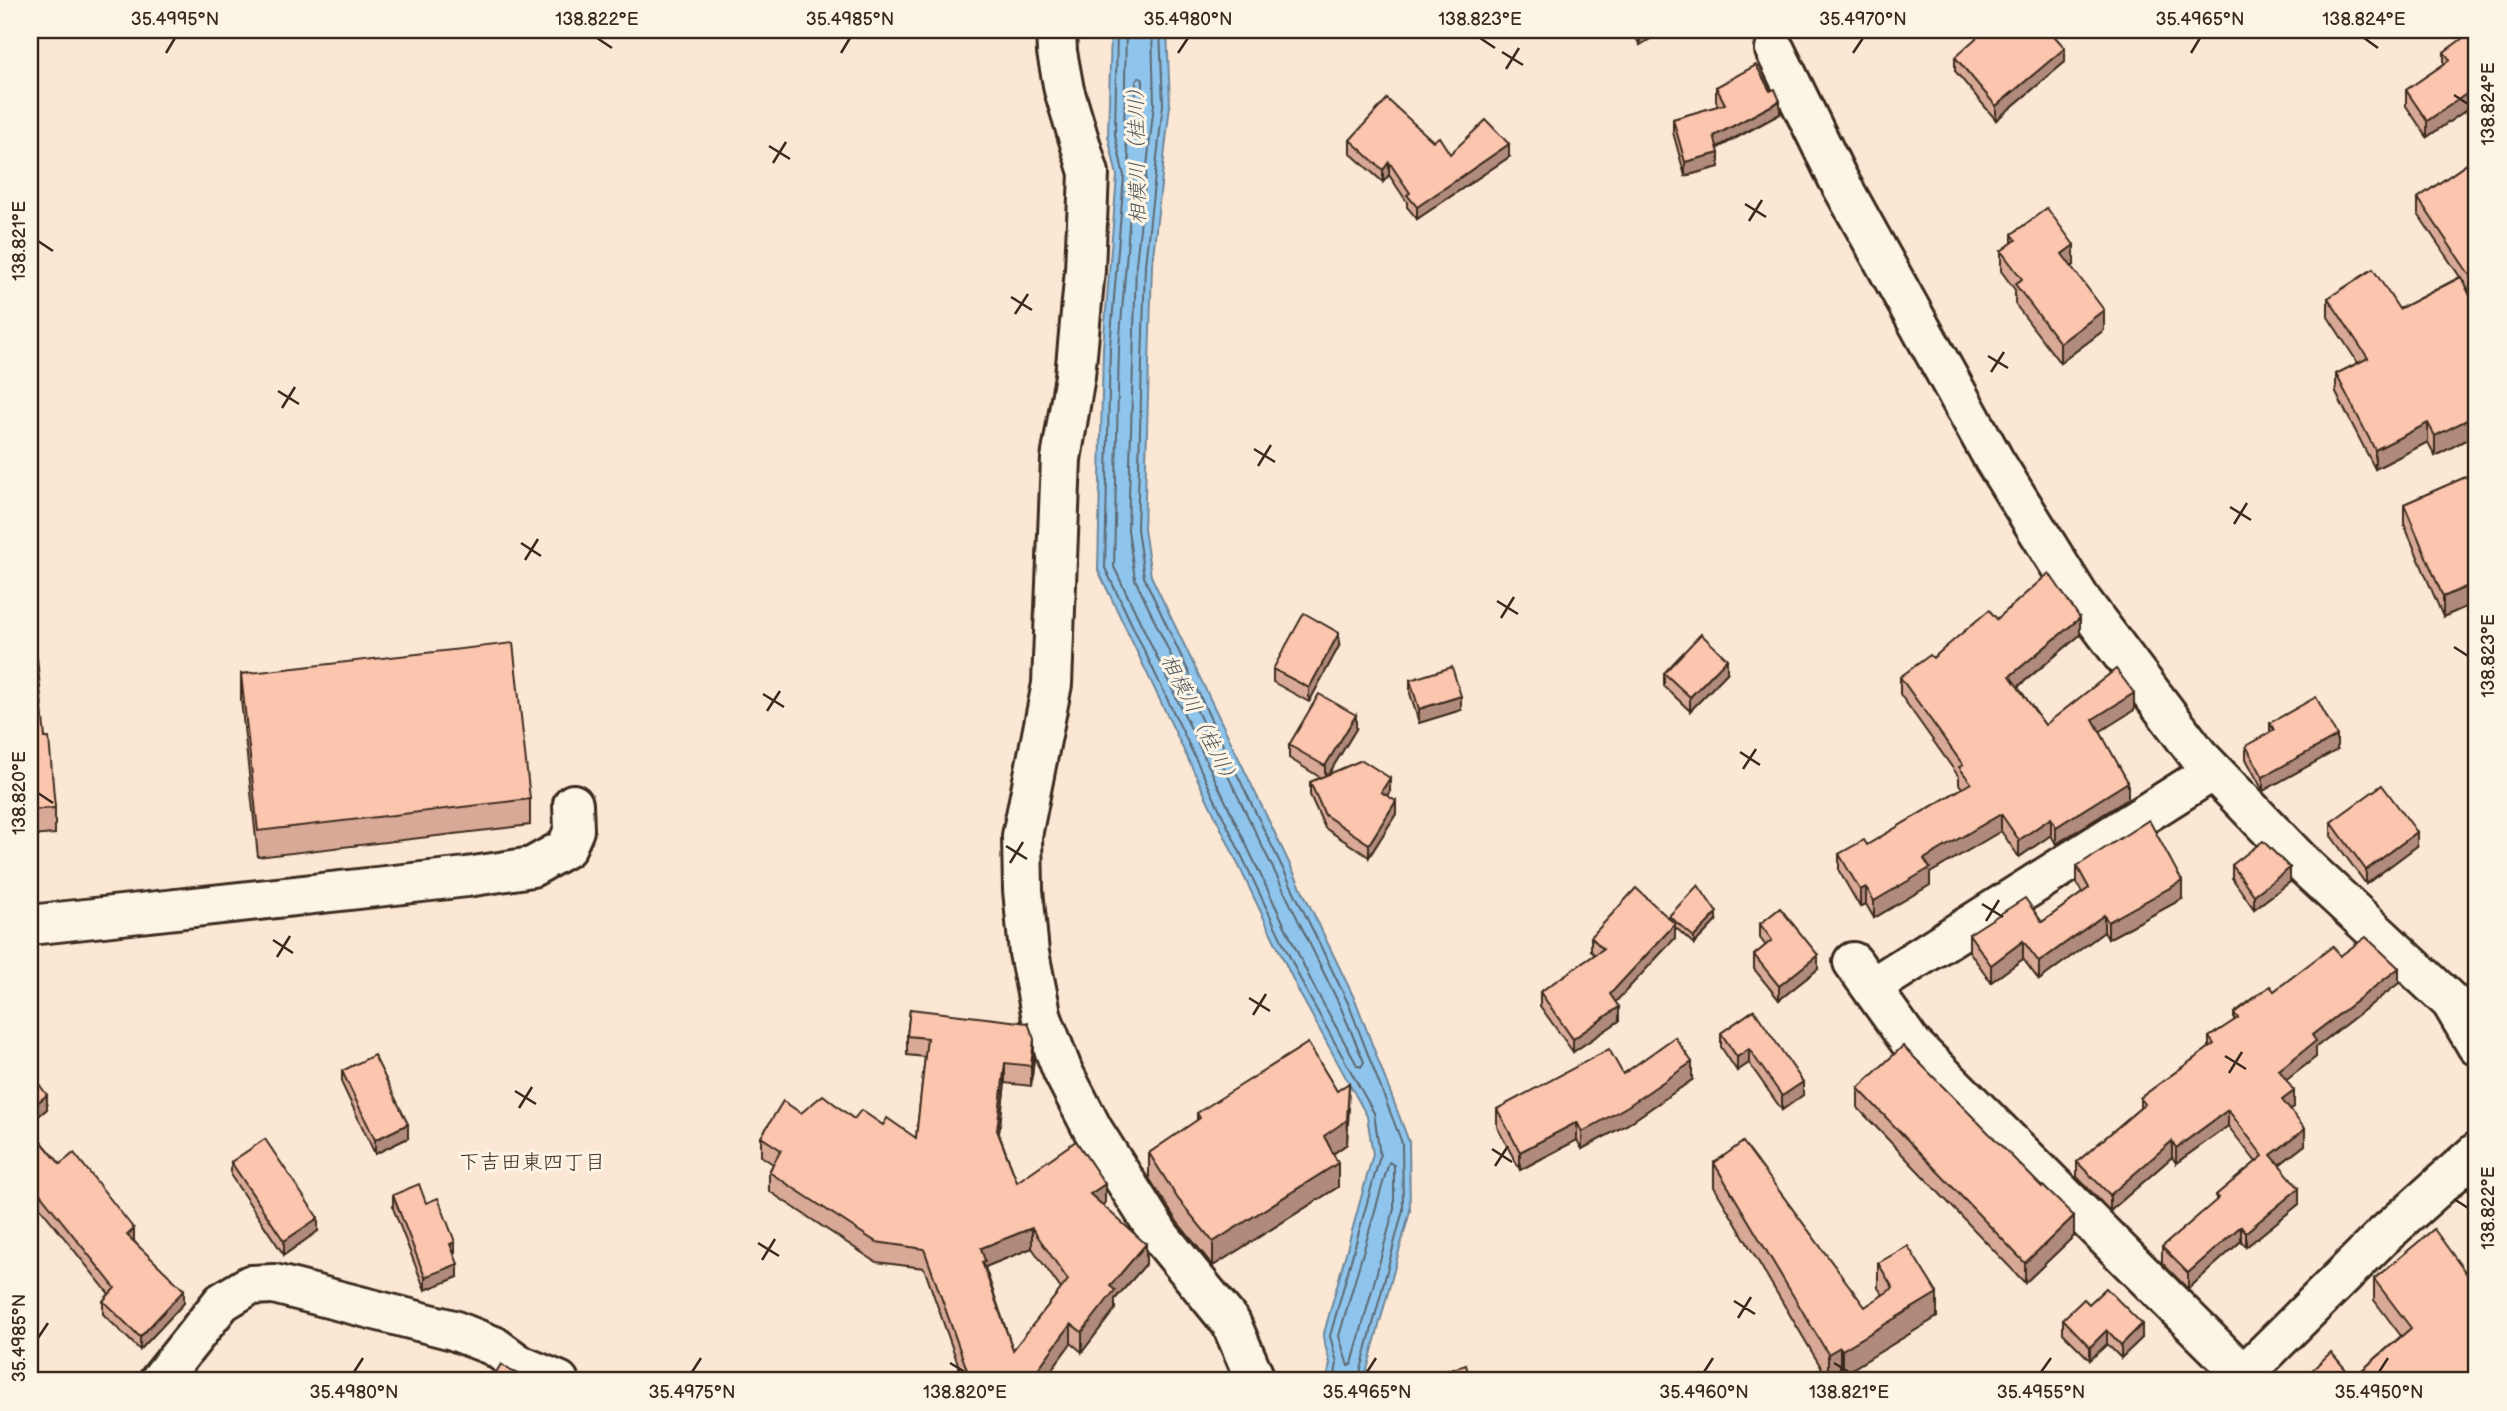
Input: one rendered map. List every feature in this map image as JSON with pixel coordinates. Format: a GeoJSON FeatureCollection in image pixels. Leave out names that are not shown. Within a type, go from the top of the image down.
{"type":"FeatureCollection","features":[{"type":"Feature","properties":{"kind":"street"},"geometry":{"type":"LineString","coordinates":[[1056,30],[1056,52],[1064,90],[1089,173],[1085,270],[1075,376],[1061,459],[1052,684],[1022,836],[1023,890],[1030,953],[1042,1018],[1063,1072],[1093,1130],[1160,1236],[1231,1323],[1256,1381]]}},
{"type":"Feature","properties":{"kind":"street"},"geometry":{"type":"LineString","coordinates":[[1775,50],[1837,177],[1994,460],[2088,610],[2198,755],[2307,868],[2451,1002],[2477,1046]]}},
{"type":"Feature","properties":{"kind":"street"},"geometry":{"type":"LineString","coordinates":[[2213,771],[1863,975],[1910,1042],[2241,1378],[2383,1236],[2477,1152]]}},
{"type":"Feature","properties":{"kind":"street"},"geometry":{"type":"LineString","coordinates":[[30,925],[467,877],[532,867],[566,848],[574,830],[573,804]]}},
{"type":"Feature","properties":{"kind":"street"},"geometry":{"type":"LineString","coordinates":[[159,1381],[222,1302],[250,1285],[274,1284],[453,1330],[494,1346],[520,1365],[559,1381]]}},
{"type":"Feature","properties":{"kind":"water","name":"相模川（桂川）"},"geometry":{"type":"Polygon","coordinates":[[[1111,30],[1167,30],[1170,105],[1152,265],[1144,529],[1151,576],[1356,1002],[1409,1142],[1410,1211],[1364,1381],[1327,1381],[1330,1363],[1323,1337],[1373,1154],[1367,1116],[1299,992],[1098,570],[1103,347],[1117,176],[1108,136],[1111,30]]]}},
{"type":"Feature","properties":{"kind":"building"},"geometry":{"type":"Polygon","coordinates":[[[1985,30],[2049,30],[2065,48],[1996,106],[1955,57],[1985,30]]]}},
{"type":"Feature","properties":{"kind":"building"},"geometry":{"type":"Polygon","coordinates":[[[2477,30],[2477,96],[2472,90],[2427,121],[2406,90],[2450,60],[2444,52],[2477,30]]]}},
{"type":"Feature","properties":{"kind":"building"},"geometry":{"type":"Polygon","coordinates":[[[1756,65],[1770,91],[1775,89],[1780,101],[1714,136],[1719,153],[1685,162],[1673,119],[1725,104],[1716,87],[1756,65]]]}},
{"type":"Feature","properties":{"kind":"building"},"geometry":{"type":"Polygon","coordinates":[[[1387,99],[1433,141],[1439,137],[1450,154],[1486,120],[1509,144],[1417,207],[1407,195],[1410,193],[1389,162],[1383,170],[1350,140],[1387,99]]]}},
{"type":"Feature","properties":{"kind":"building"},"geometry":{"type":"Polygon","coordinates":[[[2477,157],[2477,282],[2475,283],[2418,198],[2477,157]]]}},
{"type":"Feature","properties":{"kind":"building"},"geometry":{"type":"Polygon","coordinates":[[[2047,208],[2074,245],[2062,254],[2104,310],[2060,343],[2015,284],[2022,279],[2001,251],[2016,240],[2012,234],[2047,208]]]}},
{"type":"Feature","properties":{"kind":"building"},"geometry":{"type":"Polygon","coordinates":[[[2373,269],[2399,309],[2461,277],[2477,310],[2477,403],[2472,406],[2477,415],[2435,436],[2428,423],[2375,450],[2336,374],[2368,358],[2328,298],[2373,269]]]}},
{"type":"Feature","properties":{"kind":"building"},"geometry":{"type":"Polygon","coordinates":[[[2477,472],[2477,582],[2443,597],[2404,504],[2477,472]]]}},
{"type":"Feature","properties":{"kind":"building"},"geometry":{"type":"Polygon","coordinates":[[[2049,573],[2080,618],[2010,676],[2045,725],[2116,669],[2134,693],[2093,719],[2128,782],[2056,827],[2051,818],[2019,840],[2001,814],[1924,859],[1930,868],[1874,901],[1866,887],[1860,890],[1839,854],[1864,840],[1867,845],[1971,783],[1959,767],[1963,765],[1900,677],[1930,655],[1933,658],[1989,610],[1997,619],[2049,573]]]}},
{"type":"Feature","properties":{"kind":"building"},"geometry":{"type":"Polygon","coordinates":[[[1304,613],[1339,633],[1309,688],[1273,669],[1304,613]]]}},
{"type":"Feature","properties":{"kind":"building"},"geometry":{"type":"Polygon","coordinates":[[[1701,634],[1727,659],[1690,697],[1664,673],[1701,634]]]}},
{"type":"Feature","properties":{"kind":"building"},"geometry":{"type":"Polygon","coordinates":[[[513,643],[530,799],[258,831],[241,674],[513,643]]]}},
{"type":"Feature","properties":{"kind":"building"},"geometry":{"type":"Polygon","coordinates":[[[37,658],[45,738],[49,738],[55,808],[30,810],[30,659],[37,658]]]}},
{"type":"Feature","properties":{"kind":"building"},"geometry":{"type":"Polygon","coordinates":[[[1452,667],[1461,696],[1419,709],[1410,680],[1452,667]]]}},
{"type":"Feature","properties":{"kind":"building"},"geometry":{"type":"Polygon","coordinates":[[[1319,694],[1356,715],[1325,766],[1289,745],[1319,694]]]}},
{"type":"Feature","properties":{"kind":"building"},"geometry":{"type":"Polygon","coordinates":[[[2316,697],[2337,736],[2263,777],[2246,746],[2274,730],[2270,723],[2316,697]]]}},
{"type":"Feature","properties":{"kind":"building"},"geometry":{"type":"Polygon","coordinates":[[[1362,760],[1390,778],[1381,792],[1396,801],[1369,844],[1325,815],[1310,782],[1362,760]]]}},
{"type":"Feature","properties":{"kind":"building"},"geometry":{"type":"Polygon","coordinates":[[[2382,785],[2417,832],[2366,870],[2331,822],[2382,785]]]}},
{"type":"Feature","properties":{"kind":"building"},"geometry":{"type":"Polygon","coordinates":[[[2149,820],[2182,881],[2108,922],[2104,915],[2039,962],[2023,941],[1991,965],[1969,934],[2025,898],[2042,922],[2089,888],[2077,866],[2149,820]]]}},
{"type":"Feature","properties":{"kind":"building"},"geometry":{"type":"Polygon","coordinates":[[[2263,841],[2290,868],[2254,895],[2232,865],[2263,841]]]}},
{"type":"Feature","properties":{"kind":"building"},"geometry":{"type":"Polygon","coordinates":[[[1698,885],[1717,913],[1694,937],[1669,916],[1698,885]]]}},
{"type":"Feature","properties":{"kind":"building"},"geometry":{"type":"Polygon","coordinates":[[[1636,888],[1675,924],[1610,994],[1619,1007],[1573,1039],[1540,992],[1603,949],[1591,937],[1636,888]]]}},
{"type":"Feature","properties":{"kind":"building"},"geometry":{"type":"Polygon","coordinates":[[[1780,908],[1818,955],[1779,986],[1754,955],[1772,940],[1760,924],[1780,908]]]}},
{"type":"Feature","properties":{"kind":"building"},"geometry":{"type":"Polygon","coordinates":[[[2366,937],[2399,968],[2312,1035],[2316,1041],[2279,1070],[2294,1091],[2282,1100],[2305,1129],[2271,1155],[2299,1188],[2246,1232],[2241,1226],[2188,1273],[2162,1247],[2219,1198],[2216,1195],[2263,1156],[2228,1110],[2176,1148],[2172,1141],[2110,1195],[2077,1162],[2145,1104],[2140,1098],[2214,1044],[2209,1037],[2238,1018],[2234,1013],[2270,986],[2274,991],[2333,946],[2340,956],[2366,937]]]}},
{"type":"Feature","properties":{"kind":"building"},"geometry":{"type":"Polygon","coordinates":[[[910,1009],[1028,1023],[1034,1039],[1031,1066],[1005,1063],[997,1130],[1017,1182],[1076,1141],[1105,1184],[1090,1194],[1146,1244],[1110,1286],[1115,1290],[1082,1332],[1071,1324],[1029,1381],[971,1381],[924,1249],[876,1242],[769,1172],[781,1150],[761,1137],[783,1101],[801,1113],[823,1095],[854,1119],[861,1110],[883,1125],[887,1118],[916,1138],[927,1038],[907,1036],[910,1009]],[[1032,1228],[981,1248],[985,1261],[982,1262],[1013,1350],[1068,1280],[1032,1228]]]}},
{"type":"Feature","properties":{"kind":"building"},"geometry":{"type":"Polygon","coordinates":[[[1754,1010],[1803,1082],[1782,1096],[1749,1049],[1737,1057],[1721,1033],[1754,1010]]]}},
{"type":"Feature","properties":{"kind":"building"},"geometry":{"type":"Polygon","coordinates":[[[1675,1037],[1692,1062],[1628,1106],[1582,1132],[1577,1122],[1520,1152],[1497,1109],[1609,1049],[1623,1074],[1675,1037]]]}},
{"type":"Feature","properties":{"kind":"building"},"geometry":{"type":"Polygon","coordinates":[[[1308,1043],[1337,1091],[1349,1083],[1347,1120],[1324,1136],[1338,1163],[1213,1242],[1178,1199],[1149,1153],[1200,1118],[1197,1113],[1308,1043]]]}},
{"type":"Feature","properties":{"kind":"building"},"geometry":{"type":"Polygon","coordinates":[[[1903,1046],[2074,1216],[2025,1263],[1858,1088],[1903,1046]]]}},
{"type":"Feature","properties":{"kind":"building"},"geometry":{"type":"Polygon","coordinates":[[[374,1055],[408,1124],[375,1140],[342,1071],[374,1055]]]}},
{"type":"Feature","properties":{"kind":"building"},"geometry":{"type":"Polygon","coordinates":[[[30,1072],[47,1095],[32,1107],[36,1112],[30,1117],[30,1072]]]}},
{"type":"Feature","properties":{"kind":"building"},"geometry":{"type":"Polygon","coordinates":[[[30,1128],[60,1164],[74,1153],[134,1229],[127,1235],[184,1290],[140,1337],[103,1301],[115,1288],[30,1181],[30,1128]]]}},
{"type":"Feature","properties":{"kind":"building"},"geometry":{"type":"Polygon","coordinates":[[[265,1139],[318,1218],[284,1241],[231,1162],[265,1139]]]}},
{"type":"Feature","properties":{"kind":"building"},"geometry":{"type":"Polygon","coordinates":[[[1743,1142],[1865,1307],[1893,1288],[1878,1263],[1908,1246],[1937,1293],[1842,1350],[1840,1347],[1828,1354],[1714,1163],[1743,1142]]]}},
{"type":"Feature","properties":{"kind":"building"},"geometry":{"type":"Polygon","coordinates":[[[419,1184],[426,1203],[438,1198],[455,1242],[450,1244],[458,1264],[425,1277],[393,1195],[419,1184]]]}},
{"type":"Feature","properties":{"kind":"building"},"geometry":{"type":"Polygon","coordinates":[[[2434,1229],[2477,1288],[2477,1381],[2301,1381],[2331,1352],[2353,1378],[2411,1328],[2374,1279],[2434,1229]]]}},
{"type":"Feature","properties":{"kind":"building"},"geometry":{"type":"Polygon","coordinates":[[[2106,1288],[2142,1324],[2121,1345],[2107,1330],[2090,1347],[2063,1319],[2084,1299],[2089,1304],[2106,1288]]]}},
{"type":"Feature","properties":{"kind":"building"},"geometry":{"type":"Polygon","coordinates":[[[501,1364],[511,1371],[535,1381],[491,1381],[501,1364]]]}},
{"type":"Feature","properties":{"kind":"building"},"geometry":{"type":"Polygon","coordinates":[[[1466,1365],[1471,1381],[1410,1381],[1466,1365]]]}},
{"type":"Feature","properties":{"kind":"district","name":"下吉田東四丁目"},"geometry":{"type":"Point","coordinates":[532,1162]}}]}
